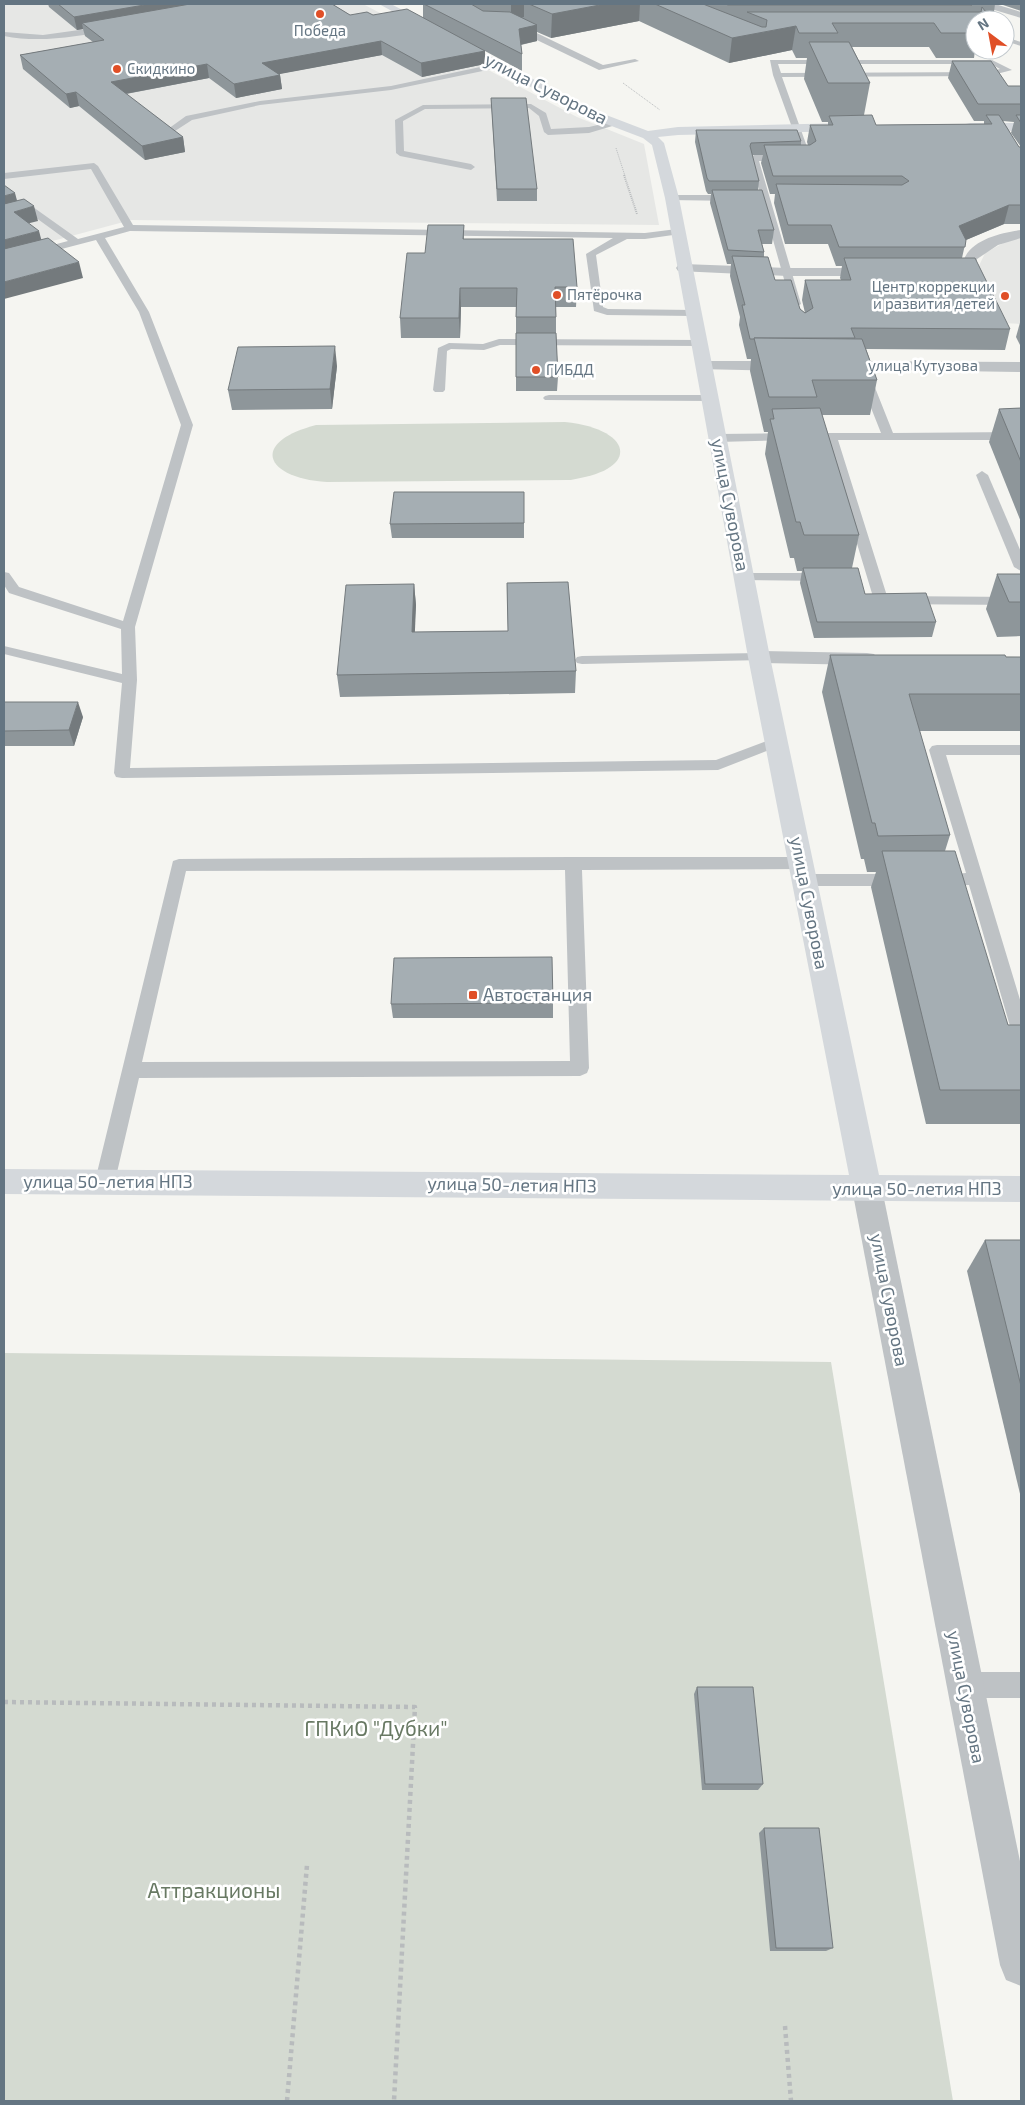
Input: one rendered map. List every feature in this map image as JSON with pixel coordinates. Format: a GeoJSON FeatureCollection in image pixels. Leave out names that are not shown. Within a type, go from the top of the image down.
{"type":"FeatureCollection","features":[{"type":"Feature","properties":{"kind":"main road","name":"улица Суворова"},"geometry":{"type":"LineString","coordinates":[[384,4],[584,111],[648,135],[658,143],[672,198],[683,268],[700,343],[759,656],[867,1189]]}},
{"type":"Feature","properties":{"kind":"main road"},"geometry":{"type":"LineString","coordinates":[[648,135],[678,131],[858,127]]}},
{"type":"Feature","properties":{"kind":"main road"},"geometry":{"type":"LineString","coordinates":[[962,127],[1021,127]]}},
{"type":"Feature","properties":{"kind":"main road","name":"улица 50-летия НПЗ"},"geometry":{"type":"LineString","coordinates":[[4,1182],[105,1181],[867,1189],[1021,1188]]}},
{"type":"Feature","properties":{"kind":"street"},"geometry":{"type":"LineString","coordinates":[[986,4],[1021,15]]}},
{"type":"Feature","properties":{"kind":"street"},"geometry":{"type":"LineString","coordinates":[[999,127],[1007,138]]}},
{"type":"Feature","properties":{"kind":"street"},"geometry":{"type":"LineString","coordinates":[[931,272],[969,272],[970,258],[982,245],[1011,235],[1021,234]]}},
{"type":"Feature","properties":{"kind":"street"},"geometry":{"type":"LineString","coordinates":[[683,268],[787,272],[892,272]]}},
{"type":"Feature","properties":{"kind":"street"},"geometry":{"type":"LineString","coordinates":[[704,366],[803,366]]}},
{"type":"Feature","properties":{"kind":"street","name":"улица Кутузова"},"geometry":{"type":"LineString","coordinates":[[822,366],[1021,367]]}},
{"type":"Feature","properties":{"kind":"street"},"geometry":{"type":"LineString","coordinates":[[759,656],[885,660]]}},
{"type":"Feature","properties":{"kind":"street","name":"улица Суворова"},"geometry":{"type":"LineString","coordinates":[[867,1189],[1021,1965]]}},
{"type":"Feature","properties":{"kind":"lane"},"geometry":{"type":"LineString","coordinates":[[529,20],[507,24],[602,68],[634,61]]}},
{"type":"Feature","properties":{"kind":"lane"},"geometry":{"type":"LineString","coordinates":[[4,34],[39,38],[121,26]]}},
{"type":"Feature","properties":{"kind":"lane"},"geometry":{"type":"LineString","coordinates":[[778,75],[989,74],[1008,70],[992,62],[773,62],[807,158],[754,158],[761,198],[798,310]]}},
{"type":"Feature","properties":{"kind":"lane"},"geometry":{"type":"LineString","coordinates":[[172,129],[188,118],[260,103],[391,88],[499,65]]}},
{"type":"Feature","properties":{"kind":"lane"},"geometry":{"type":"LineString","coordinates":[[471,168],[400,152],[399,120],[423,107],[531,106],[543,115],[548,132],[589,130],[615,124]]}},
{"type":"Feature","properties":{"kind":"lane"},"geometry":{"type":"LineString","coordinates":[[4,176],[94,166],[130,228]]}},
{"type":"Feature","properties":{"kind":"lane"},"geometry":{"type":"LineString","coordinates":[[672,198],[761,198]]}},
{"type":"Feature","properties":{"kind":"lane"},"geometry":{"type":"LineString","coordinates":[[4,216],[30,209],[76,242]]}},
{"type":"Feature","properties":{"kind":"lane"},"geometry":{"type":"LineString","coordinates":[[4,261],[130,228],[624,236],[645,236],[677,232]]}},
{"type":"Feature","properties":{"kind":"lane"},"geometry":{"type":"LineString","coordinates":[[99,236],[144,312],[186,425],[128,627],[130,680],[122,773],[718,765],[776,742]]}},
{"type":"Feature","properties":{"kind":"lane"},"geometry":{"type":"LineString","coordinates":[[624,236],[592,254],[598,309],[606,312],[694,313]]}},
{"type":"Feature","properties":{"kind":"lane"},"geometry":{"type":"LineString","coordinates":[[439,390],[442,350],[449,346],[484,347],[499,342],[700,343]]}},
{"type":"Feature","properties":{"kind":"lane"},"geometry":{"type":"LineString","coordinates":[[861,366],[889,437]]}},
{"type":"Feature","properties":{"kind":"lane"},"geometry":{"type":"LineString","coordinates":[[549,398],[710,398]]}},
{"type":"Feature","properties":{"kind":"lane"},"geometry":{"type":"LineString","coordinates":[[718,438],[1021,436]]}},
{"type":"Feature","properties":{"kind":"lane"},"geometry":{"type":"LineString","coordinates":[[831,437],[868,577],[880,600],[1021,601]]}},
{"type":"Feature","properties":{"kind":"lane"},"geometry":{"type":"LineString","coordinates":[[982,475],[1021,567]]}},
{"type":"Feature","properties":{"kind":"lane"},"geometry":{"type":"LineString","coordinates":[[4,576],[14,590],[128,627]]}},
{"type":"Feature","properties":{"kind":"lane"},"geometry":{"type":"LineString","coordinates":[[744,577],[844,577]]}},
{"type":"Feature","properties":{"kind":"lane"},"geometry":{"type":"LineString","coordinates":[[4,650],[130,680]]}},
{"type":"Feature","properties":{"kind":"lane"},"geometry":{"type":"LineString","coordinates":[[582,660],[759,656]]}},
{"type":"Feature","properties":{"kind":"lane"},"geometry":{"type":"LineString","coordinates":[[1021,750],[938,750],[1021,1033]]}},
{"type":"Feature","properties":{"kind":"lane"},"geometry":{"type":"LineString","coordinates":[[131,1070],[580,1068],[573,863]]}},
{"type":"Feature","properties":{"kind":"lane"},"geometry":{"type":"LineString","coordinates":[[105,1181],[179,865],[573,863],[976,879]]}},
{"type":"Feature","properties":{"kind":"lane"},"geometry":{"type":"LineString","coordinates":[[964,1685],[1021,1685]]}},
{"type":"Feature","properties":{"kind":"path"},"geometry":{"type":"LineString","coordinates":[[602,68],[666,114]]}},
{"type":"Feature","properties":{"kind":"path"},"geometry":{"type":"LineString","coordinates":[[615,143],[645,236]]}},
{"type":"Feature","properties":{"kind":"path"},"geometry":{"type":"LineString","coordinates":[[4,1702],[415,1707],[394,2101]]}},
{"type":"Feature","properties":{"kind":"path"},"geometry":{"type":"LineString","coordinates":[[287,2101],[306,1865]]}},
{"type":"Feature","properties":{"kind":"path"},"geometry":{"type":"LineString","coordinates":[[785,2026],[791,2101]]}},
{"type":"Feature","properties":{"kind":"shaded area"},"geometry":{"type":"Polygon","coordinates":[[[4,4],[363,4],[577,117],[644,144],[659,225],[131,220],[4,254],[4,4]]]}},
{"type":"Feature","properties":{"kind":"shaded area","name":"Центр коррекции и развития детей"},"geometry":{"type":"Polygon","coordinates":[[[1021,238],[1021,324],[1001,323],[978,268],[985,253],[1009,240],[1021,238]]]}},
{"type":"Feature","properties":{"kind":"green space"},"geometry":{"type":"Polygon","coordinates":[[[565,422],[588,426],[605,433],[616,441],[620,450],[618,460],[608,468],[592,475],[568,480],[327,482],[306,479],[290,474],[279,467],[273,459],[274,450],[280,441],[294,432],[316,425],[565,422]]]}},
{"type":"Feature","properties":{"kind":"green space","name":"ГПКиО \"Дубки\""},"geometry":{"type":"Polygon","coordinates":[[[4,1353],[831,1362],[953,2101],[4,2101],[4,1353]]]}},
{"type":"Feature","properties":{"kind":"building"},"geometry":{"type":"Polygon","coordinates":[[[58,4],[150,4],[74,17],[58,4]]]}},
{"type":"Feature","properties":{"kind":"building"},"geometry":{"type":"Polygon","coordinates":[[[190,4],[332,4],[350,15],[367,12],[373,15],[407,9],[485,51],[421,63],[381,41],[262,63],[280,75],[234,84],[207,64],[111,82],[183,137],[142,146],[76,92],[66,94],[20,55],[104,40],[82,23],[190,4]]]}},
{"type":"Feature","properties":{"kind":"building"},"geometry":{"type":"Polygon","coordinates":[[[424,4],[471,4],[483,11],[510,12],[537,25],[519,29],[522,54],[424,4]]]}},
{"type":"Feature","properties":{"kind":"building"},"geometry":{"type":"Polygon","coordinates":[[[529,4],[605,4],[552,14],[529,4]]]}},
{"type":"Feature","properties":{"kind":"building"},"geometry":{"type":"Polygon","coordinates":[[[655,4],[703,4],[762,27],[766,27],[767,20],[747,12],[965,12],[965,33],[941,33],[934,23],[832,23],[838,33],[799,33],[796,26],[732,38],[655,4]]]}},
{"type":"Feature","properties":{"kind":"building"},"geometry":{"type":"Polygon","coordinates":[[[725,4],[968,4],[972,5],[728,5],[725,4]]]}},
{"type":"Feature","properties":{"kind":"building"},"geometry":{"type":"Polygon","coordinates":[[[809,42],[849,42],[870,83],[828,83],[809,42]]]}},
{"type":"Feature","properties":{"kind":"building"},"geometry":{"type":"Polygon","coordinates":[[[952,61],[991,61],[1008,86],[1021,86],[1021,104],[978,104],[952,61]]]}},
{"type":"Feature","properties":{"kind":"building"},"geometry":{"type":"Polygon","coordinates":[[[491,98],[526,98],[537,189],[497,189],[491,98]]]}},
{"type":"Feature","properties":{"kind":"building"},"geometry":{"type":"Polygon","coordinates":[[[872,115],[876,125],[992,124],[986,115],[999,115],[1019,147],[1021,147],[1021,205],[1009,205],[959,226],[966,240],[965,247],[839,247],[831,225],[788,225],[776,184],[902,185],[909,181],[902,176],[773,176],[764,145],[810,145],[816,141],[810,125],[833,125],[829,116],[872,115]]]}},
{"type":"Feature","properties":{"kind":"building"},"geometry":{"type":"Polygon","coordinates":[[[1016,115],[1021,115],[1021,123],[1016,115]]]}},
{"type":"Feature","properties":{"kind":"building"},"geometry":{"type":"Polygon","coordinates":[[[696,130],[797,130],[801,141],[751,143],[750,146],[759,181],[709,181],[696,130]]]}},
{"type":"Feature","properties":{"kind":"building"},"geometry":{"type":"Polygon","coordinates":[[[4,185],[15,193],[4,196],[4,185]]]}},
{"type":"Feature","properties":{"kind":"building"},"geometry":{"type":"Polygon","coordinates":[[[712,190],[762,190],[774,230],[758,230],[764,252],[728,250],[712,190]]]}},
{"type":"Feature","properties":{"kind":"building"},"geometry":{"type":"Polygon","coordinates":[[[24,199],[34,206],[14,212],[39,231],[4,240],[4,204],[24,199]]]}},
{"type":"Feature","properties":{"kind":"building"},"geometry":{"type":"Polygon","coordinates":[[[428,225],[464,225],[463,239],[573,239],[577,287],[555,287],[556,317],[516,317],[517,288],[460,288],[459,318],[400,318],[407,253],[425,253],[428,225]]]}},
{"type":"Feature","properties":{"kind":"building"},"geometry":{"type":"Polygon","coordinates":[[[48,238],[79,262],[4,282],[4,249],[48,238]]]}},
{"type":"Feature","properties":{"kind":"building"},"geometry":{"type":"Polygon","coordinates":[[[732,256],[768,257],[775,280],[791,280],[800,309],[805,313],[813,308],[805,280],[851,280],[844,258],[975,258],[1010,329],[851,328],[855,338],[750,339],[742,305],[745,305],[732,256]]]}},
{"type":"Feature","properties":{"kind":"building","name":"ГИБДД"},"geometry":{"type":"Polygon","coordinates":[[[516,333],[556,333],[558,377],[516,377],[516,333]]]}},
{"type":"Feature","properties":{"kind":"building"},"geometry":{"type":"Polygon","coordinates":[[[754,338],[862,339],[877,380],[812,380],[817,397],[769,397],[754,338]]]}},
{"type":"Feature","properties":{"kind":"building"},"geometry":{"type":"Polygon","coordinates":[[[335,346],[330,389],[228,390],[238,347],[335,346]]]}},
{"type":"Feature","properties":{"kind":"building"},"geometry":{"type":"Polygon","coordinates":[[[820,408],[859,535],[804,535],[800,522],[796,522],[770,419],[774,419],[772,409],[820,408]]]}},
{"type":"Feature","properties":{"kind":"building"},"geometry":{"type":"Polygon","coordinates":[[[1021,408],[1021,462],[999,409],[1021,408]]]}},
{"type":"Feature","properties":{"kind":"building"},"geometry":{"type":"Polygon","coordinates":[[[394,492],[524,492],[524,523],[390,524],[394,492]]]}},
{"type":"Feature","properties":{"kind":"building"},"geometry":{"type":"Polygon","coordinates":[[[803,568],[858,568],[865,594],[926,593],[936,622],[817,622],[803,568]]]}},
{"type":"Feature","properties":{"kind":"building"},"geometry":{"type":"Polygon","coordinates":[[[997,574],[1021,574],[1021,602],[1009,602],[997,574]]]}},
{"type":"Feature","properties":{"kind":"building"},"geometry":{"type":"Polygon","coordinates":[[[568,582],[576,671],[337,675],[346,585],[414,584],[412,632],[508,631],[507,583],[568,582]]]}},
{"type":"Feature","properties":{"kind":"building"},"geometry":{"type":"Polygon","coordinates":[[[830,655],[1005,655],[1006,657],[1021,657],[1021,694],[909,694],[950,835],[878,836],[875,823],[872,823],[830,655]]]}},
{"type":"Feature","properties":{"kind":"building"},"geometry":{"type":"Polygon","coordinates":[[[4,702],[78,702],[69,730],[4,731],[4,702]]]}},
{"type":"Feature","properties":{"kind":"building"},"geometry":{"type":"Polygon","coordinates":[[[882,851],[955,851],[1008,1025],[1021,1025],[1021,1090],[940,1090],[882,851]]]}},
{"type":"Feature","properties":{"kind":"building","name":"Автостанция"},"geometry":{"type":"Polygon","coordinates":[[[552,957],[553,1003],[391,1004],[394,958],[552,957]]]}},
{"type":"Feature","properties":{"kind":"building"},"geometry":{"type":"Polygon","coordinates":[[[985,1240],[1021,1240],[1021,1386],[985,1240]]]}},
{"type":"Feature","properties":{"kind":"building"},"geometry":{"type":"Polygon","coordinates":[[[697,1687],[753,1687],[763,1784],[705,1784],[697,1687]]]}},
{"type":"Feature","properties":{"kind":"building"},"geometry":{"type":"Polygon","coordinates":[[[764,1828],[819,1828],[833,1948],[776,1948],[764,1828]]]}},
{"type":"Feature","properties":{"kind":"place","name":"Победа"},"geometry":{"type":"Point","coordinates":[320,14]}},
{"type":"Feature","properties":{"kind":"place","name":"Скидкино"},"geometry":{"type":"Point","coordinates":[117,69]}},
{"type":"Feature","properties":{"kind":"place","name":"Пятёрочка"},"geometry":{"type":"Point","coordinates":[557,295]}},
{"type":"Feature","properties":{"kind":"place","name":"Центр коррекции и развития детей"},"geometry":{"type":"Point","coordinates":[1005,296]}},
{"type":"Feature","properties":{"kind":"place","name":"ГИБДД"},"geometry":{"type":"Point","coordinates":[536,370]}},
{"type":"Feature","properties":{"kind":"place","name":"Автостанция"},"geometry":{"type":"Point","coordinates":[473,995]}},
{"type":"Feature","properties":{"kind":"park label","name":"Аттракционы"},"geometry":{"type":"Point","coordinates":[214,1891]}}]}
